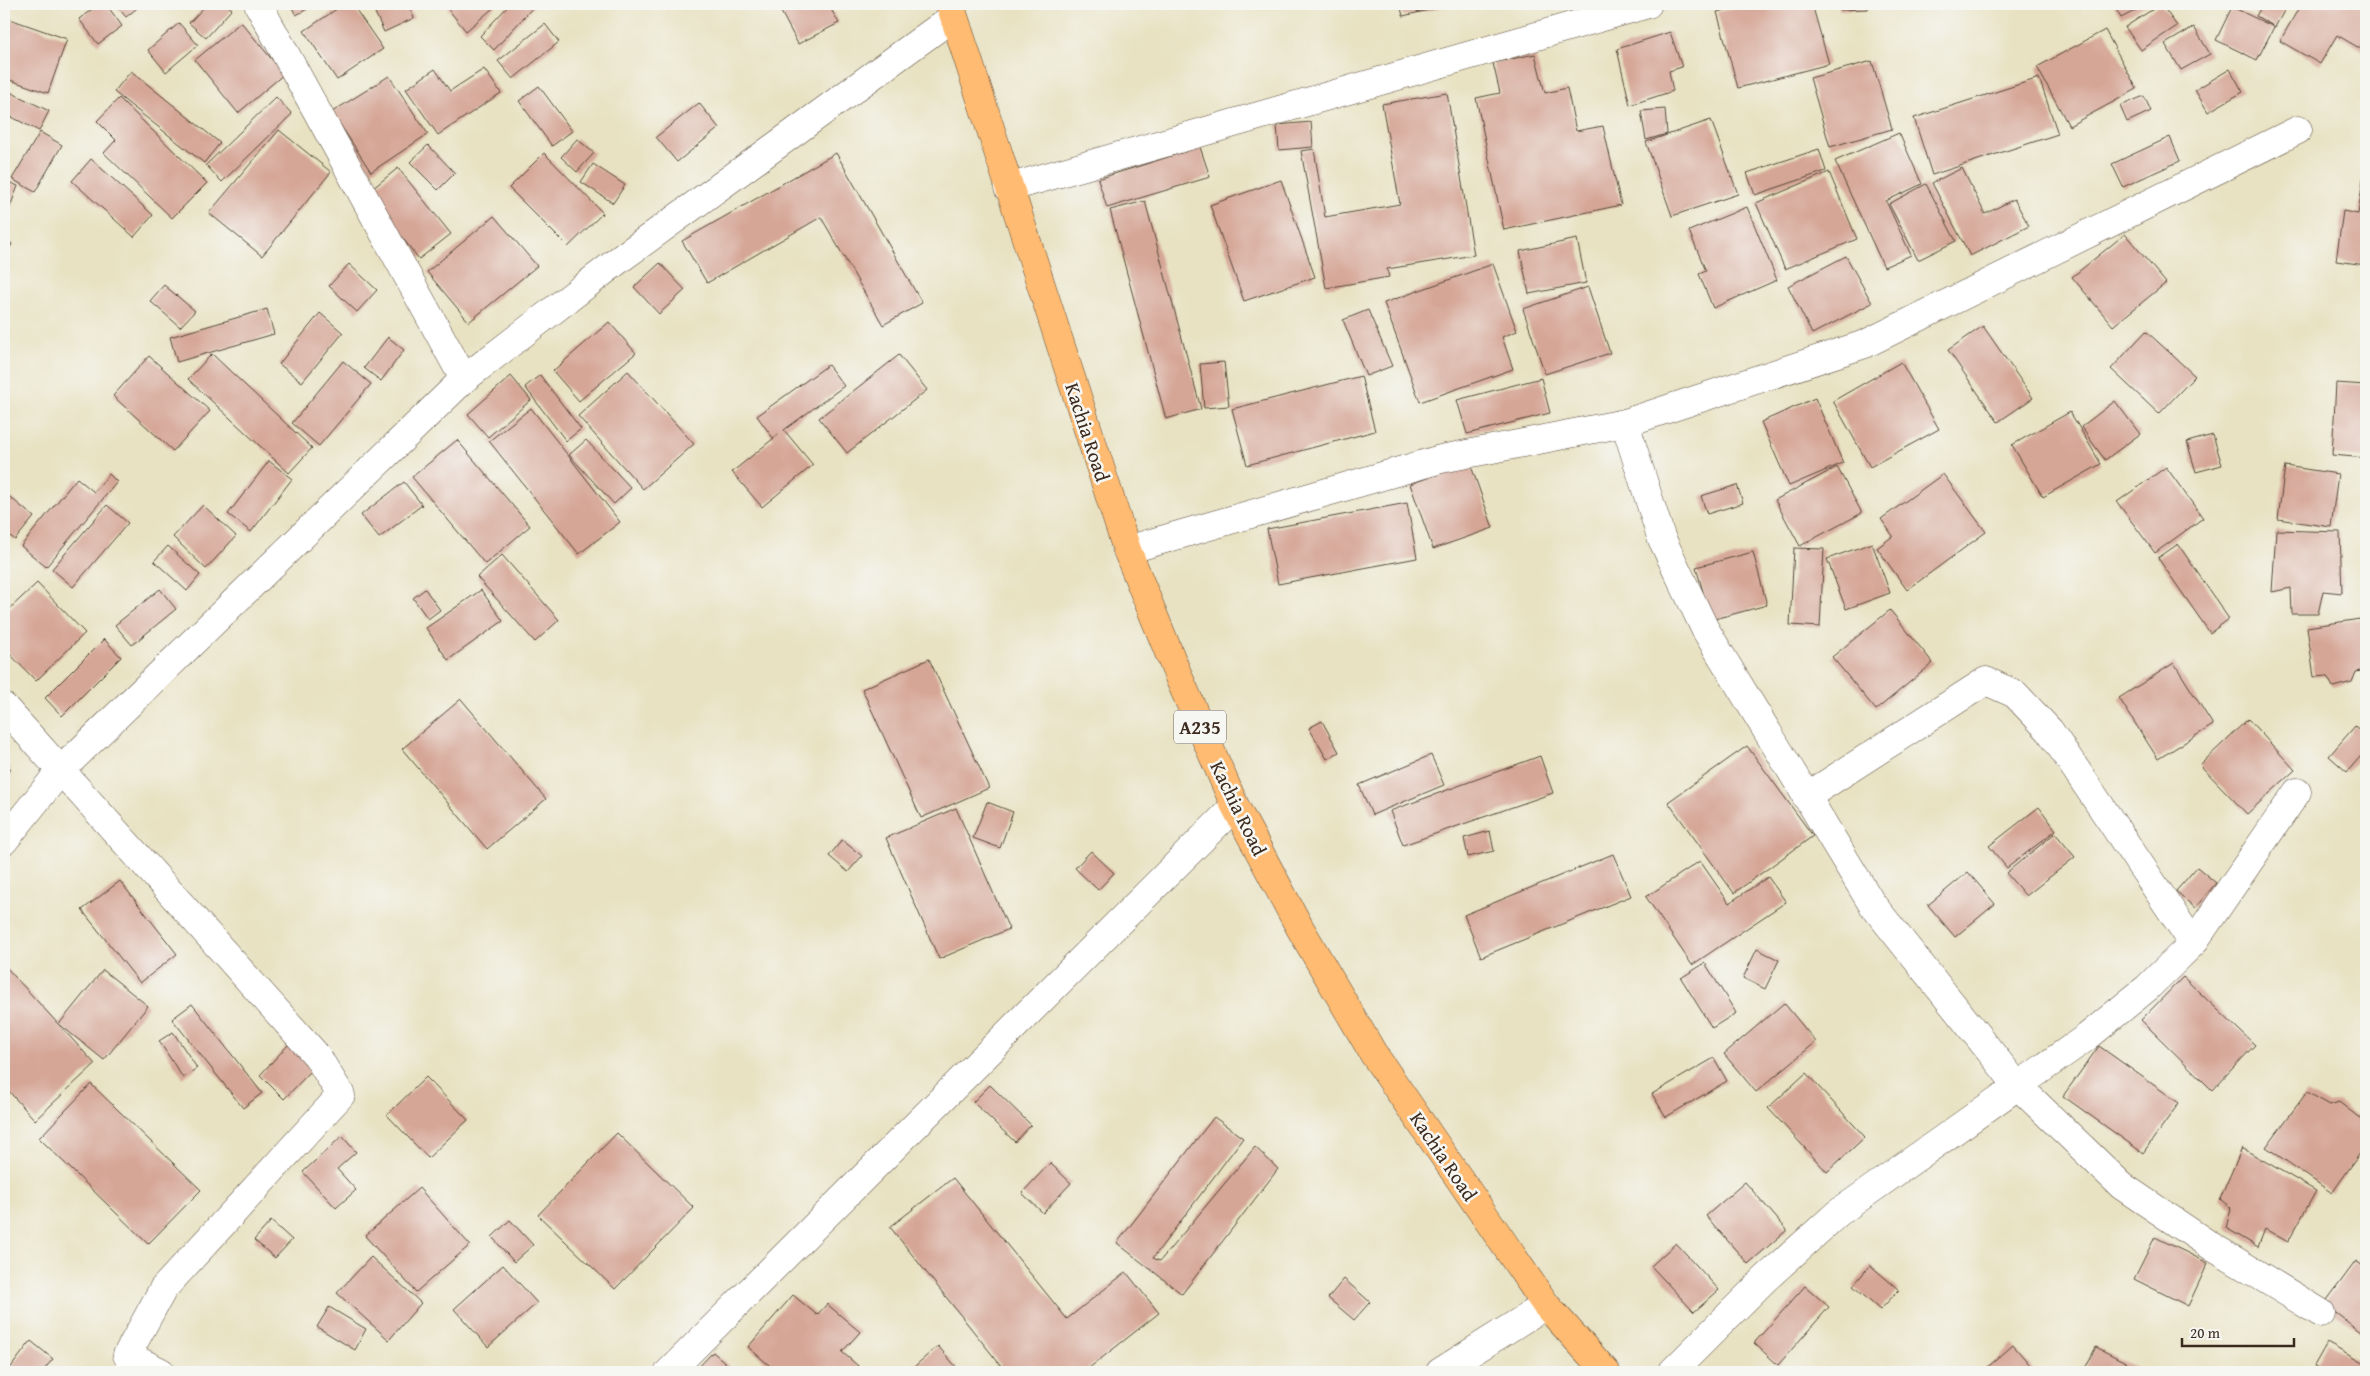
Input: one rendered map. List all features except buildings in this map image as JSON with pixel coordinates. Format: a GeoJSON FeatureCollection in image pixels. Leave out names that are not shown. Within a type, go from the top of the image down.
{"type":"FeatureCollection","features":[{"type":"Feature","properties":{"kind":"highway","name":"Kachia Road"},"geometry":{"type":"LineString","coordinates":[[952,11],[1127,550],[1180,680],[1235,806],[1300,928],[1373,1053],[1546,1305],[1606,1372]]}},
{"type":"Feature","properties":{"kind":"street"},"geometry":{"type":"LineString","coordinates":[[258,4],[464,379]]}},
{"type":"Feature","properties":{"kind":"street"},"geometry":{"type":"LineString","coordinates":[[1008,188],[1648,4]]}},
{"type":"Feature","properties":{"kind":"street"},"geometry":{"type":"LineString","coordinates":[[4,841],[60,770],[464,379],[616,262],[952,11]]}},
{"type":"Feature","properties":{"kind":"street"},"geometry":{"type":"LineString","coordinates":[[1127,550],[1441,459],[1626,423],[1864,344],[2298,130]]}},
{"type":"Feature","properties":{"kind":"street"},"geometry":{"type":"LineString","coordinates":[[1626,423],[1661,537],[1704,629],[1872,904],[2017,1086],[2122,1186],[2211,1246],[2321,1313]]}},
{"type":"Feature","properties":{"kind":"street"},"geometry":{"type":"LineString","coordinates":[[1806,797],[1986,681],[2015,694],[2050,731],[2193,944]]}},
{"type":"Feature","properties":{"kind":"street"},"geometry":{"type":"LineString","coordinates":[[4,707],[317,1056],[341,1095],[163,1289],[127,1355],[161,1372]]}},
{"type":"Feature","properties":{"kind":"street"},"geometry":{"type":"LineString","coordinates":[[1672,1372],[1765,1279],[1838,1213],[2087,1037],[2147,988],[2193,944],[2298,792]]}},
{"type":"Feature","properties":{"kind":"street"},"geometry":{"type":"LineString","coordinates":[[669,1372],[1235,806]]}},
{"type":"Feature","properties":{"kind":"street"},"geometry":{"type":"LineString","coordinates":[[1440,1372],[1546,1305]]}}]}
